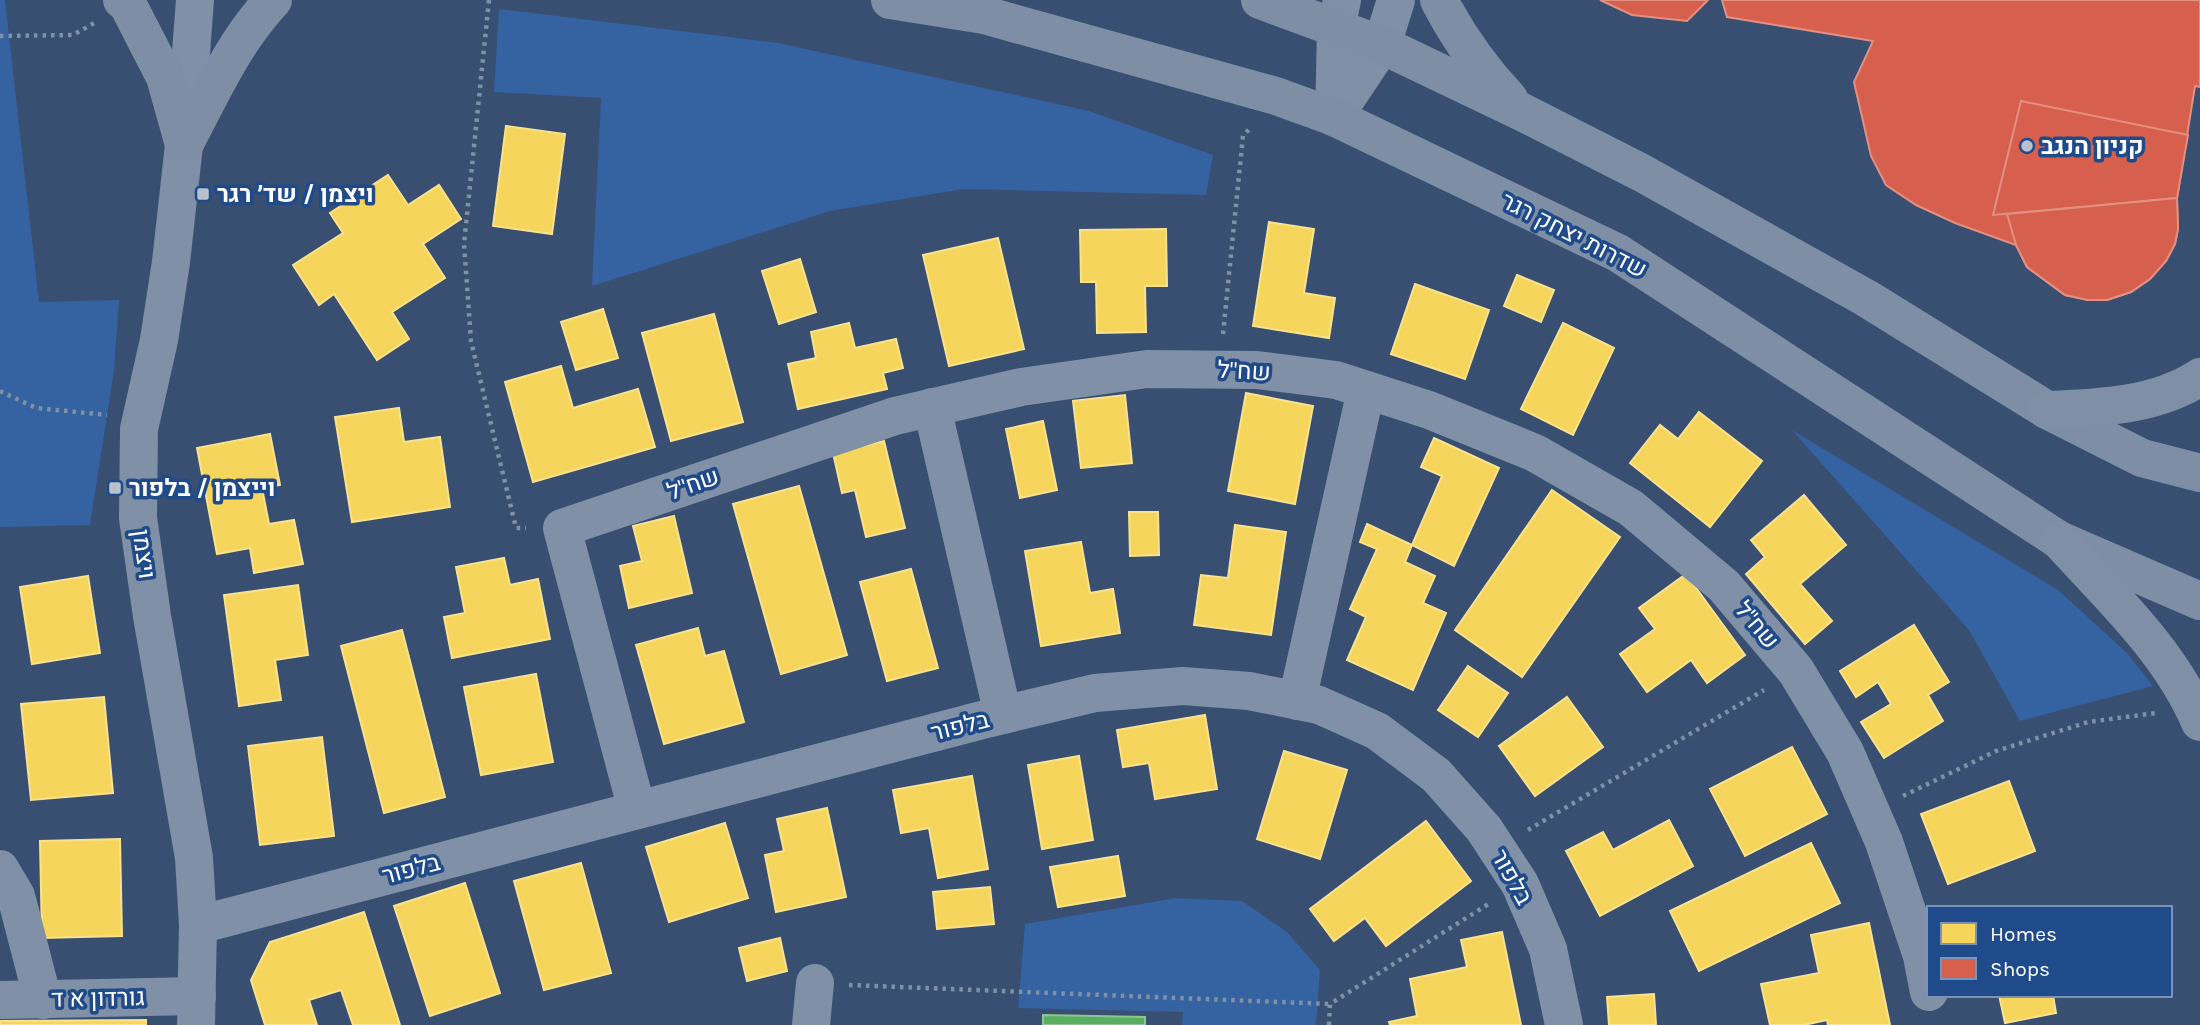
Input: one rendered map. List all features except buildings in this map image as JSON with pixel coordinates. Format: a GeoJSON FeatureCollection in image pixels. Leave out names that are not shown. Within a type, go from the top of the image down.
{"type":"FeatureCollection","features":[{"type":"Feature","properties":{"kind":"highway"},"geometry":{"type":"LineString","coordinates":[[2047,410],[2110,407],[2161,395],[2200,377]]}},
{"type":"Feature","properties":{"kind":"highway"},"geometry":{"type":"LineString","coordinates":[[2059,540],[2162,655],[2197,714]]}},
{"type":"Feature","properties":{"kind":"main road"},"geometry":{"type":"LineString","coordinates":[[184,145],[235,47],[254,20],[273,0]]}},
{"type":"Feature","properties":{"kind":"main road","name":"שדרות יצחק רגר"},"geometry":{"type":"LineString","coordinates":[[890,0],[984,15],[1276,96],[1334,117],[1618,253],[2059,540],[2200,601]]}},
{"type":"Feature","properties":{"kind":"main road"},"geometry":{"type":"LineString","coordinates":[[1260,0],[1339,14],[1382,45],[1642,173],[1866,298],[2047,410],[2142,458],[2200,473]]}},
{"type":"Feature","properties":{"kind":"main road"},"geometry":{"type":"LineString","coordinates":[[1439,0],[1453,28],[1483,72],[1520,111]]}},
{"type":"Feature","properties":{"kind":"main road"},"geometry":{"type":"LineString","coordinates":[[125,2],[165,78],[184,145]]}},
{"type":"Feature","properties":{"kind":"street","name":"ויצמן"},"geometry":{"type":"LineString","coordinates":[[195,0],[184,145],[161,330],[139,429],[138,517],[152,616],[194,858],[198,925],[196,1010]]}},
{"type":"Feature","properties":{"kind":"street"},"geometry":{"type":"LineString","coordinates":[[1334,117],[1382,45],[1396,0]]}},
{"type":"Feature","properties":{"kind":"street"},"geometry":{"type":"LineString","coordinates":[[1334,117],[1339,14]]}},
{"type":"Feature","properties":{"kind":"street","name":"שח\"ל"},"geometry":{"type":"LineString","coordinates":[[562,528],[895,416],[1021,387],[1147,369],[1257,370],[1336,380],[1429,410],[1535,453],[1632,508],[1724,586],[1797,671],[1845,752],[1884,842],[1922,956],[1927,983]]}},
{"type":"Feature","properties":{"kind":"street"},"geometry":{"type":"LineString","coordinates":[[1297,701],[1366,390]]}},
{"type":"Feature","properties":{"kind":"street"},"geometry":{"type":"LineString","coordinates":[[932,407],[1003,715]]}},
{"type":"Feature","properties":{"kind":"street"},"geometry":{"type":"LineString","coordinates":[[562,528],[637,810]]}},
{"type":"Feature","properties":{"kind":"street","name":"בלפור"},"geometry":{"type":"LineString","coordinates":[[198,925],[1003,715],[1095,693],[1182,686],[1249,691],[1319,705],[1377,731],[1436,775],[1484,829],[1520,884],[1548,949],[1563,1025]]}},
{"type":"Feature","properties":{"kind":"street"},"geometry":{"type":"LineString","coordinates":[[0,869],[16,896],[43,999]]}},
{"type":"Feature","properties":{"kind":"street"},"geometry":{"type":"LineString","coordinates":[[811,1025],[815,983]]}},
{"type":"Feature","properties":{"kind":"street","name":"שח\"ל"},"geometry":{"type":"LineString","coordinates":[[1930,997],[1935,1025]]}},
{"type":"Feature","properties":{"kind":"street","name":"גורדון א ד"},"geometry":{"type":"LineString","coordinates":[[0,1000],[43,999],[196,1010]]}},
{"type":"Feature","properties":{"kind":"path"},"geometry":{"type":"LineString","coordinates":[[489,0],[464,244],[471,341],[516,528],[562,528]]}},
{"type":"Feature","properties":{"kind":"path"},"geometry":{"type":"LineString","coordinates":[[0,36],[73,35],[125,2]]}},
{"type":"Feature","properties":{"kind":"path"},"geometry":{"type":"LineString","coordinates":[[1220,369],[1243,136],[1276,96]]}},
{"type":"Feature","properties":{"kind":"path"},"geometry":{"type":"LineString","coordinates":[[0,391],[36,408],[142,418]]}},
{"type":"Feature","properties":{"kind":"path"},"geometry":{"type":"LineString","coordinates":[[1497,848],[1797,671]]}},
{"type":"Feature","properties":{"kind":"path"},"geometry":{"type":"LineString","coordinates":[[1871,811],[1996,751],[2088,722],[2197,714]]}},
{"type":"Feature","properties":{"kind":"path"},"geometry":{"type":"LineString","coordinates":[[815,983],[1330,1004],[1520,884]]}},
{"type":"Feature","properties":{"kind":"path"},"geometry":{"type":"LineString","coordinates":[[1329,1025],[1330,1004]]}},
{"type":"Feature","properties":{"kind":"shaded area"},"geometry":{"type":"Polygon","coordinates":[[[0,0],[5,0],[39,302],[119,300],[114,370],[90,525],[0,527],[0,0]]]}},
{"type":"Feature","properties":{"kind":"shaded area"},"geometry":{"type":"Polygon","coordinates":[[[499,9],[778,43],[1089,111],[1213,155],[1206,195],[963,189],[830,211],[592,286],[601,98],[494,92],[499,9]]]}},
{"type":"Feature","properties":{"kind":"shaded area"},"geometry":{"type":"Polygon","coordinates":[[[1792,430],[2058,590],[2127,653],[2153,686],[2020,721],[1969,630],[1792,430]]]}},
{"type":"Feature","properties":{"kind":"shaded area"},"geometry":{"type":"Polygon","coordinates":[[[1176,898],[1242,901],[1287,932],[1320,970],[1316,1025],[1182,1025],[1183,1012],[1018,1008],[1025,924],[1176,898]]]}},
{"type":"Feature","properties":{"kind":"place","name":"קניון הנגב"},"geometry":{"type":"Point","coordinates":[2027,146]}},
{"type":"Feature","properties":{"kind":"place","name":"ויצמן / שד׳ רגר"},"geometry":{"type":"Point","coordinates":[203,194]}},
{"type":"Feature","properties":{"kind":"place","name":"וייצמן / בלפור"},"geometry":{"type":"Point","coordinates":[115,488]}}]}
